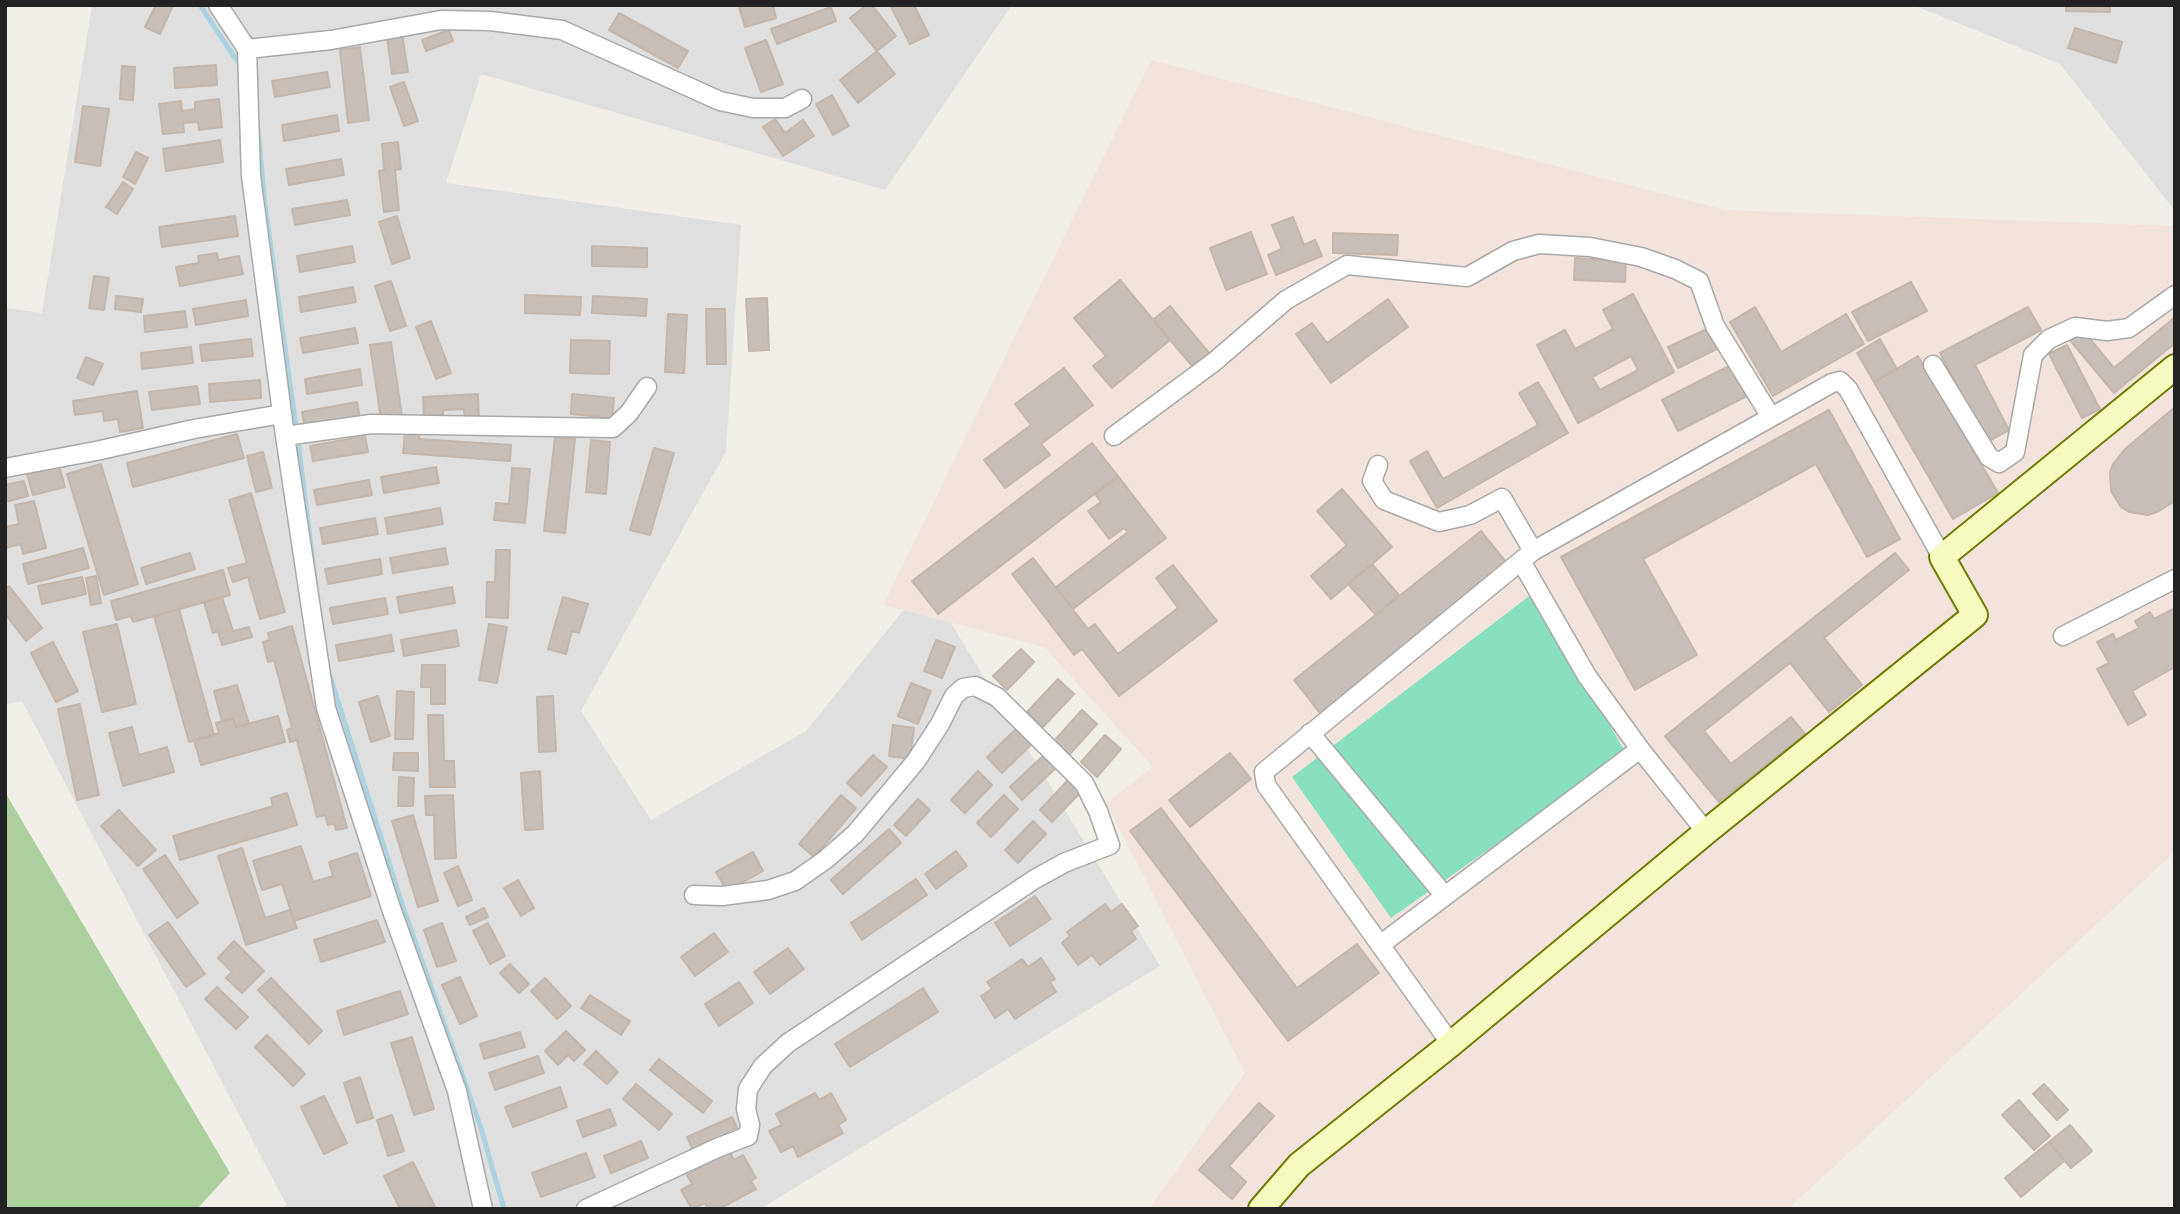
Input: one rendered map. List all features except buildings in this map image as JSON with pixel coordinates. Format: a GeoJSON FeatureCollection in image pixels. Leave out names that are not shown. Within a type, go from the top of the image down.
{"type":"FeatureCollection","features":[{"type":"Feature","properties":{"kind":"street"},"geometry":{"type":"LineString","coordinates":[[218,5],[247,49],[251,176],[285,436],[326,708],[393,911],[457,1091],[483,1209]]}},
{"type":"Feature","properties":{"kind":"street"},"geometry":{"type":"LineString","coordinates":[[247,49],[331,40],[441,20],[490,21],[562,30],[720,101],[753,108],[785,108],[802,99]]}},
{"type":"Feature","properties":{"kind":"street"},"geometry":{"type":"LineString","coordinates":[[1114,436],[1214,362],[1286,300],[1347,265],[1467,277],[1513,251],[1539,244],[1590,247],[1641,257],[1699,281],[1715,326],[1771,417]]}},
{"type":"Feature","properties":{"kind":"street"},"geometry":{"type":"LineString","coordinates":[[1933,365],[1989,457],[1999,463],[2015,452],[2033,355],[2049,339],[2075,327],[2107,331],[2129,328],[2175,295]]}},
{"type":"Feature","properties":{"kind":"street"},"geometry":{"type":"LineString","coordinates":[[1941,557],[2175,368]]}},
{"type":"Feature","properties":{"kind":"street"},"geometry":{"type":"LineString","coordinates":[[1261,1209],[1299,1165],[1451,1044],[1706,832],[1975,615],[1848,389],[1840,381],[1771,417],[1527,556],[1264,772],[1266,785],[1451,1044]]}},
{"type":"Feature","properties":{"kind":"street"},"geometry":{"type":"LineString","coordinates":[[285,436],[371,424],[613,428],[629,413],[647,387]]}},
{"type":"Feature","properties":{"kind":"street"},"geometry":{"type":"LineString","coordinates":[[5,468],[194,429],[282,414]]}},
{"type":"Feature","properties":{"kind":"street"},"geometry":{"type":"LineString","coordinates":[[1378,465],[1372,481],[1384,500],[1439,522],[1470,515],[1502,498],[1527,556],[1587,676],[1640,749],[1706,832]]}},
{"type":"Feature","properties":{"kind":"street"},"geometry":{"type":"LineString","coordinates":[[2063,636],[2175,579]]}},
{"type":"Feature","properties":{"kind":"street"},"geometry":{"type":"LineString","coordinates":[[586,1209],[748,1136],[748,1090],[764,1066],[788,1043],[1035,878],[1110,845],[1084,783],[997,698],[975,686],[963,688],[954,696],[916,761],[855,834],[825,860],[795,881],[768,890],[722,896],[694,895]]}},
{"type":"Feature","properties":{"kind":"street"},"geometry":{"type":"LineString","coordinates":[[1310,733],[1445,896]]}},
{"type":"Feature","properties":{"kind":"street"},"geometry":{"type":"LineString","coordinates":[[1380,945],[1640,749]]}},
{"type":"Feature","properties":{"kind":"shaded area"},"geometry":{"type":"Polygon","coordinates":[[[92,5],[1012,5],[885,190],[481,74],[446,183],[741,225],[726,452],[581,711],[651,820],[806,731],[926,582],[1160,966],[760,1209],[282,1209],[286,1204],[22,701],[5,705],[5,308],[42,313],[92,5]]]}},
{"type":"Feature","properties":{"kind":"shaded area"},"geometry":{"type":"Polygon","coordinates":[[[1913,5],[2175,5],[2175,211],[2060,64],[1913,5]]]}},
{"type":"Feature","properties":{"kind":"shaded area"},"geometry":{"type":"Polygon","coordinates":[[[1151,60],[1725,210],[2175,226],[2175,852],[1788,1209],[1149,1209],[1245,1073],[1106,803],[1153,767],[1044,647],[883,605],[1151,60]]]}},
{"type":"Feature","properties":{"kind":"green space"},"geometry":{"type":"Polygon","coordinates":[[[1532,594],[1626,753],[1391,918],[1292,777],[1532,594]]]}},
{"type":"Feature","properties":{"kind":"green space"},"geometry":{"type":"Polygon","coordinates":[[[5,792],[230,1173],[197,1209],[5,1209],[5,792]]]}},
{"type":"Feature","properties":{"kind":"waterway"},"geometry":{"type":"LineString","coordinates":[[200,5],[237,61]]}},
{"type":"Feature","properties":{"kind":"waterway"},"geometry":{"type":"LineString","coordinates":[[258,130],[265,205],[296,427]]}},
{"type":"Feature","properties":{"kind":"waterway"},"geometry":{"type":"LineString","coordinates":[[298,441],[316,587]]}},
{"type":"Feature","properties":{"kind":"waterway"},"geometry":{"type":"LineString","coordinates":[[330,676],[402,904],[481,1128],[504,1209]]}}]}
